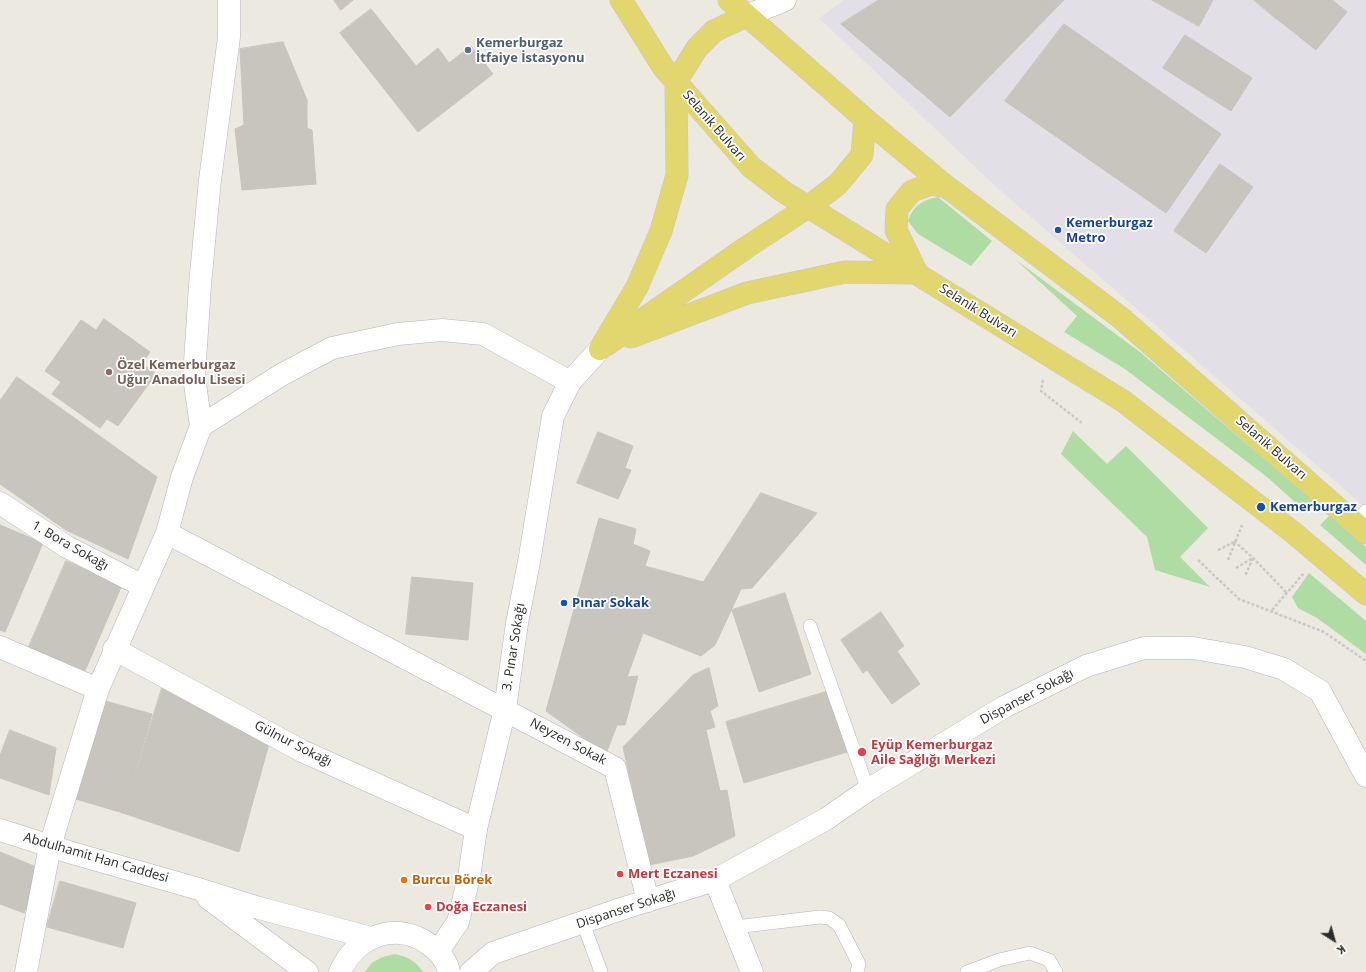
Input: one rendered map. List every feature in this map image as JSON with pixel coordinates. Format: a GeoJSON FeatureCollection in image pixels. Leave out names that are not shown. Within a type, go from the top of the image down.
{"type":"FeatureCollection","features":[{"type":"Feature","properties":{"kind":"main road","name":"Selanik Bulvarı"},"geometry":{"type":"LineString","coordinates":[[621,0],[663,66],[750,167],[784,192],[1123,401],[1295,534],[1366,594]]}},
{"type":"Feature","properties":{"kind":"main road","name":"Selanik Bulvarı"},"geometry":{"type":"LineString","coordinates":[[729,0],[865,119],[947,187],[1122,318],[1362,523]]}},
{"type":"Feature","properties":{"kind":"main road"},"geometry":{"type":"LineString","coordinates":[[600,349],[637,287],[661,231],[677,175],[676,82],[697,48],[714,31],[746,16]]}},
{"type":"Feature","properties":{"kind":"main road"},"geometry":{"type":"LineString","coordinates":[[600,349],[747,247],[808,207],[838,184],[862,155],[865,119]]}},
{"type":"Feature","properties":{"kind":"main road"},"geometry":{"type":"LineString","coordinates":[[600,349],[747,293],[845,272],[917,273],[896,230],[898,209],[912,190],[931,184],[947,187]]}},
{"type":"Feature","properties":{"kind":"street"},"geometry":{"type":"LineString","coordinates":[[26,972],[50,846],[98,689],[114,649],[167,532],[182,477],[201,426],[194,377],[200,286],[210,180],[229,37],[229,0]]}},
{"type":"Feature","properties":{"kind":"street"},"geometry":{"type":"LineString","coordinates":[[746,16],[785,0]]}},
{"type":"Feature","properties":{"kind":"street"},"geometry":{"type":"LineString","coordinates":[[201,426],[281,375],[332,348],[398,334],[442,330],[483,334],[570,382]]}},
{"type":"Feature","properties":{"kind":"street","name":"3. Pınar Sokağı"},"geometry":{"type":"LineString","coordinates":[[438,951],[458,922],[469,877],[476,829],[505,709],[517,623],[554,416],[570,382],[600,349]]}},
{"type":"Feature","properties":{"kind":"street","name":"1. Bora Sokağı"},"geometry":{"type":"LineString","coordinates":[[0,503],[67,547],[143,586]]}},
{"type":"Feature","properties":{"kind":"street","name":"Neyzen Sokak"},"geometry":{"type":"LineString","coordinates":[[167,532],[615,768],[648,900]]}},
{"type":"Feature","properties":{"kind":"street"},"geometry":{"type":"LineString","coordinates":[[0,647],[98,689]]}},
{"type":"Feature","properties":{"kind":"street","name":"Dispanser Sokağı"},"geometry":{"type":"LineString","coordinates":[[471,972],[493,954],[648,900],[715,880],[826,819],[868,790],[1004,707],[1086,666],[1144,648],[1193,648],[1245,657],[1284,669],[1320,691],[1366,776]]}},
{"type":"Feature","properties":{"kind":"street","name":"Gülnur Sokağı"},"geometry":{"type":"LineString","coordinates":[[114,649],[302,750],[476,829]]}},
{"type":"Feature","properties":{"kind":"street","name":"Abdulhamit Han Caddesi"},"geometry":{"type":"LineString","coordinates":[[0,830],[259,908],[371,938]]}},
{"type":"Feature","properties":{"kind":"street"},"geometry":{"type":"LineString","coordinates":[[715,880],[752,972]]}},
{"type":"Feature","properties":{"kind":"street","name":"Abdulhamit Han Caddesi"},"geometry":{"type":"LineString","coordinates":[[192,887],[307,972]]}},
{"type":"Feature","properties":{"kind":"street"},"geometry":{"type":"LineString","coordinates":[[340,972],[345,961],[356,947],[371,938],[388,933],[407,934],[424,940],[438,951],[449,972]]}},
{"type":"Feature","properties":{"kind":"lane"},"geometry":{"type":"LineString","coordinates":[[810,626],[868,790]]}},
{"type":"Feature","properties":{"kind":"lane"},"geometry":{"type":"LineString","coordinates":[[735,927],[820,917],[829,918],[839,925],[861,969]]}},
{"type":"Feature","properties":{"kind":"lane"},"geometry":{"type":"LineString","coordinates":[[583,923],[601,972]]}},
{"type":"Feature","properties":{"kind":"lane"},"geometry":{"type":"LineString","coordinates":[[967,972],[998,960],[1030,953],[1048,960],[1056,972]]}},
{"type":"Feature","properties":{"kind":"path"},"geometry":{"type":"LineString","coordinates":[[1050,355],[1041,391],[1082,423]]}},
{"type":"Feature","properties":{"kind":"path"},"geometry":{"type":"LineString","coordinates":[[1228,560],[1242,523]]}},
{"type":"Feature","properties":{"kind":"path"},"geometry":{"type":"LineString","coordinates":[[1218,550],[1234,541]]}},
{"type":"Feature","properties":{"kind":"path"},"geometry":{"type":"LineString","coordinates":[[1234,541],[1287,593]]}},
{"type":"Feature","properties":{"kind":"path"},"geometry":{"type":"LineString","coordinates":[[1236,568],[1253,558]]}},
{"type":"Feature","properties":{"kind":"path"},"geometry":{"type":"LineString","coordinates":[[1245,576],[1253,558]]}},
{"type":"Feature","properties":{"kind":"path"},"geometry":{"type":"LineString","coordinates":[[1198,560],[1239,599],[1272,610],[1324,632],[1366,661]]}},
{"type":"Feature","properties":{"kind":"path"},"geometry":{"type":"LineString","coordinates":[[1272,610],[1308,568]]}},
{"type":"Feature","properties":{"kind":"shaded area"},"geometry":{"type":"Polygon","coordinates":[[[844,0],[1366,0],[1366,508],[994,185],[819,18],[844,0]]]}},
{"type":"Feature","properties":{"kind":"green space"},"geometry":{"type":"Polygon","coordinates":[[[938,197],[992,241],[971,266],[918,234],[908,221],[913,211],[919,204],[938,197]]]}},
{"type":"Feature","properties":{"kind":"green space"},"geometry":{"type":"Polygon","coordinates":[[[1016,260],[1140,352],[1313,501],[1305,511],[1267,477],[1125,369],[1064,332],[1077,316],[1016,260]]]}},
{"type":"Feature","properties":{"kind":"green space"},"geometry":{"type":"Polygon","coordinates":[[[1073,431],[1107,464],[1126,446],[1208,528],[1180,557],[1210,587],[1155,570],[1147,537],[1061,454],[1073,431]]]}},
{"type":"Feature","properties":{"kind":"green space"},"geometry":{"type":"Polygon","coordinates":[[[1330,515],[1366,547],[1366,565],[1320,525],[1330,515]]]}},
{"type":"Feature","properties":{"kind":"green space"},"geometry":{"type":"Polygon","coordinates":[[[1309,573],[1366,621],[1366,654],[1317,618],[1298,608],[1292,597],[1309,573]]]}},
{"type":"Feature","properties":{"kind":"green space"},"geometry":{"type":"Polygon","coordinates":[[[394,954],[411,960],[423,972],[365,972],[377,960],[394,954]]]}},
{"type":"Feature","properties":{"kind":"building"},"geometry":{"type":"Polygon","coordinates":[[[334,0],[353,0],[341,10],[334,0]]]}},
{"type":"Feature","properties":{"kind":"building"},"geometry":{"type":"Polygon","coordinates":[[[879,0],[1039,0],[1053,11],[950,117],[841,24],[879,0]]]}},
{"type":"Feature","properties":{"kind":"building"},"geometry":{"type":"Polygon","coordinates":[[[1039,0],[1064,0],[1053,11],[1039,0]]]}},
{"type":"Feature","properties":{"kind":"building"},"geometry":{"type":"Polygon","coordinates":[[[1152,0],[1213,0],[1199,26],[1152,0]]]}},
{"type":"Feature","properties":{"kind":"building"},"geometry":{"type":"Polygon","coordinates":[[[1254,0],[1292,0],[1277,19],[1254,0]]]}},
{"type":"Feature","properties":{"kind":"building"},"geometry":{"type":"Polygon","coordinates":[[[1292,0],[1332,0],[1347,12],[1316,50],[1277,19],[1292,0]]]}},
{"type":"Feature","properties":{"kind":"building"},"geometry":{"type":"Polygon","coordinates":[[[371,9],[416,66],[438,48],[449,63],[471,46],[493,74],[418,132],[340,33],[371,9]]]}},
{"type":"Feature","properties":{"kind":"building"},"geometry":{"type":"Polygon","coordinates":[[[1064,24],[1221,134],[1166,213],[1005,101],[1064,24]]]}},
{"type":"Feature","properties":{"kind":"building"},"geometry":{"type":"Polygon","coordinates":[[[1185,35],[1252,78],[1231,111],[1163,68],[1185,35]]]}},
{"type":"Feature","properties":{"kind":"building"},"geometry":{"type":"Polygon","coordinates":[[[283,42],[307,100],[307,128],[312,130],[316,184],[242,190],[235,129],[244,125],[240,49],[283,42]]]}},
{"type":"Feature","properties":{"kind":"building"},"geometry":{"type":"Polygon","coordinates":[[[1220,164],[1253,187],[1206,253],[1174,231],[1220,164]]]}},
{"type":"Feature","properties":{"kind":"building"},"geometry":{"type":"Polygon","coordinates":[[[104,319],[150,352],[142,364],[156,374],[118,426],[107,419],[100,428],[52,394],[61,382],[45,371],[81,320],[96,330],[104,319]]]}},
{"type":"Feature","properties":{"kind":"building"},"geometry":{"type":"Polygon","coordinates":[[[17,377],[157,477],[128,559],[66,530],[0,484],[0,401],[17,377]]]}},
{"type":"Feature","properties":{"kind":"building"},"geometry":{"type":"Polygon","coordinates":[[[598,432],[633,446],[625,468],[631,470],[618,499],[577,483],[598,432]]]}},
{"type":"Feature","properties":{"kind":"building"},"geometry":{"type":"Polygon","coordinates":[[[761,493],[817,513],[752,588],[741,589],[715,645],[701,656],[643,633],[627,677],[638,676],[625,725],[617,725],[606,754],[546,711],[599,518],[636,529],[633,544],[650,551],[645,566],[703,582],[761,493]]]}},
{"type":"Feature","properties":{"kind":"building"},"geometry":{"type":"Polygon","coordinates":[[[0,525],[43,543],[5,632],[0,630],[0,525]]]}},
{"type":"Feature","properties":{"kind":"building"},"geometry":{"type":"Polygon","coordinates":[[[66,561],[122,585],[84,673],[28,649],[66,561]]]}},
{"type":"Feature","properties":{"kind":"building"},"geometry":{"type":"Polygon","coordinates":[[[412,577],[473,583],[468,640],[406,634],[412,577]]]}},
{"type":"Feature","properties":{"kind":"building"},"geometry":{"type":"Polygon","coordinates":[[[785,593],[811,674],[759,692],[732,610],[785,593]]]}},
{"type":"Feature","properties":{"kind":"building"},"geometry":{"type":"Polygon","coordinates":[[[881,612],[904,646],[897,651],[920,684],[892,704],[867,670],[863,673],[841,640],[881,612]]]}},
{"type":"Feature","properties":{"kind":"building"},"geometry":{"type":"Polygon","coordinates":[[[709,668],[718,706],[710,711],[715,727],[706,730],[720,791],[727,790],[735,836],[693,856],[649,865],[623,747],[693,675],[709,668]]]}},
{"type":"Feature","properties":{"kind":"building"},"geometry":{"type":"Polygon","coordinates":[[[163,685],[270,740],[239,852],[123,813],[163,685]]]}},
{"type":"Feature","properties":{"kind":"building"},"geometry":{"type":"Polygon","coordinates":[[[829,691],[847,752],[744,783],[726,722],[829,691]]]}},
{"type":"Feature","properties":{"kind":"building"},"geometry":{"type":"Polygon","coordinates":[[[105,701],[152,714],[123,813],[76,799],[105,701]]]}},
{"type":"Feature","properties":{"kind":"building"},"geometry":{"type":"Polygon","coordinates":[[[10,730],[56,748],[49,795],[0,778],[0,756],[10,730]]]}},
{"type":"Feature","properties":{"kind":"building"},"geometry":{"type":"Polygon","coordinates":[[[0,852],[41,869],[24,913],[0,904],[0,852]]]}},
{"type":"Feature","properties":{"kind":"building"},"geometry":{"type":"Polygon","coordinates":[[[60,881],[136,903],[123,948],[47,927],[60,881]]]}},
{"type":"Feature","properties":{"kind":"place","name":"Kemerburgaz İtfaiye İstasyonu"},"geometry":{"type":"Point","coordinates":[468,50]}},
{"type":"Feature","properties":{"kind":"place","name":"Kemerburgaz Metro"},"geometry":{"type":"Point","coordinates":[1058,230]}},
{"type":"Feature","properties":{"kind":"place","name":"Özel Kemerburgaz Uğur Anadolu Lisesi"},"geometry":{"type":"Point","coordinates":[109,372]}},
{"type":"Feature","properties":{"kind":"place","name":"Kemerburgaz"},"geometry":{"type":"Point","coordinates":[1261,507]}},
{"type":"Feature","properties":{"kind":"place","name":"Pınar Sokak"},"geometry":{"type":"Point","coordinates":[564,603]}},
{"type":"Feature","properties":{"kind":"place","name":"Eyüp Kemerburgaz Aile Sağlığı Merkezi"},"geometry":{"type":"Point","coordinates":[862,752]}},
{"type":"Feature","properties":{"kind":"place","name":"Mert Eczanesi"},"geometry":{"type":"Point","coordinates":[620,874]}},
{"type":"Feature","properties":{"kind":"place","name":"Burcu Börek"},"geometry":{"type":"Point","coordinates":[404,880]}},
{"type":"Feature","properties":{"kind":"place","name":"Doğa Eczanesi"},"geometry":{"type":"Point","coordinates":[428,907]}}]}
